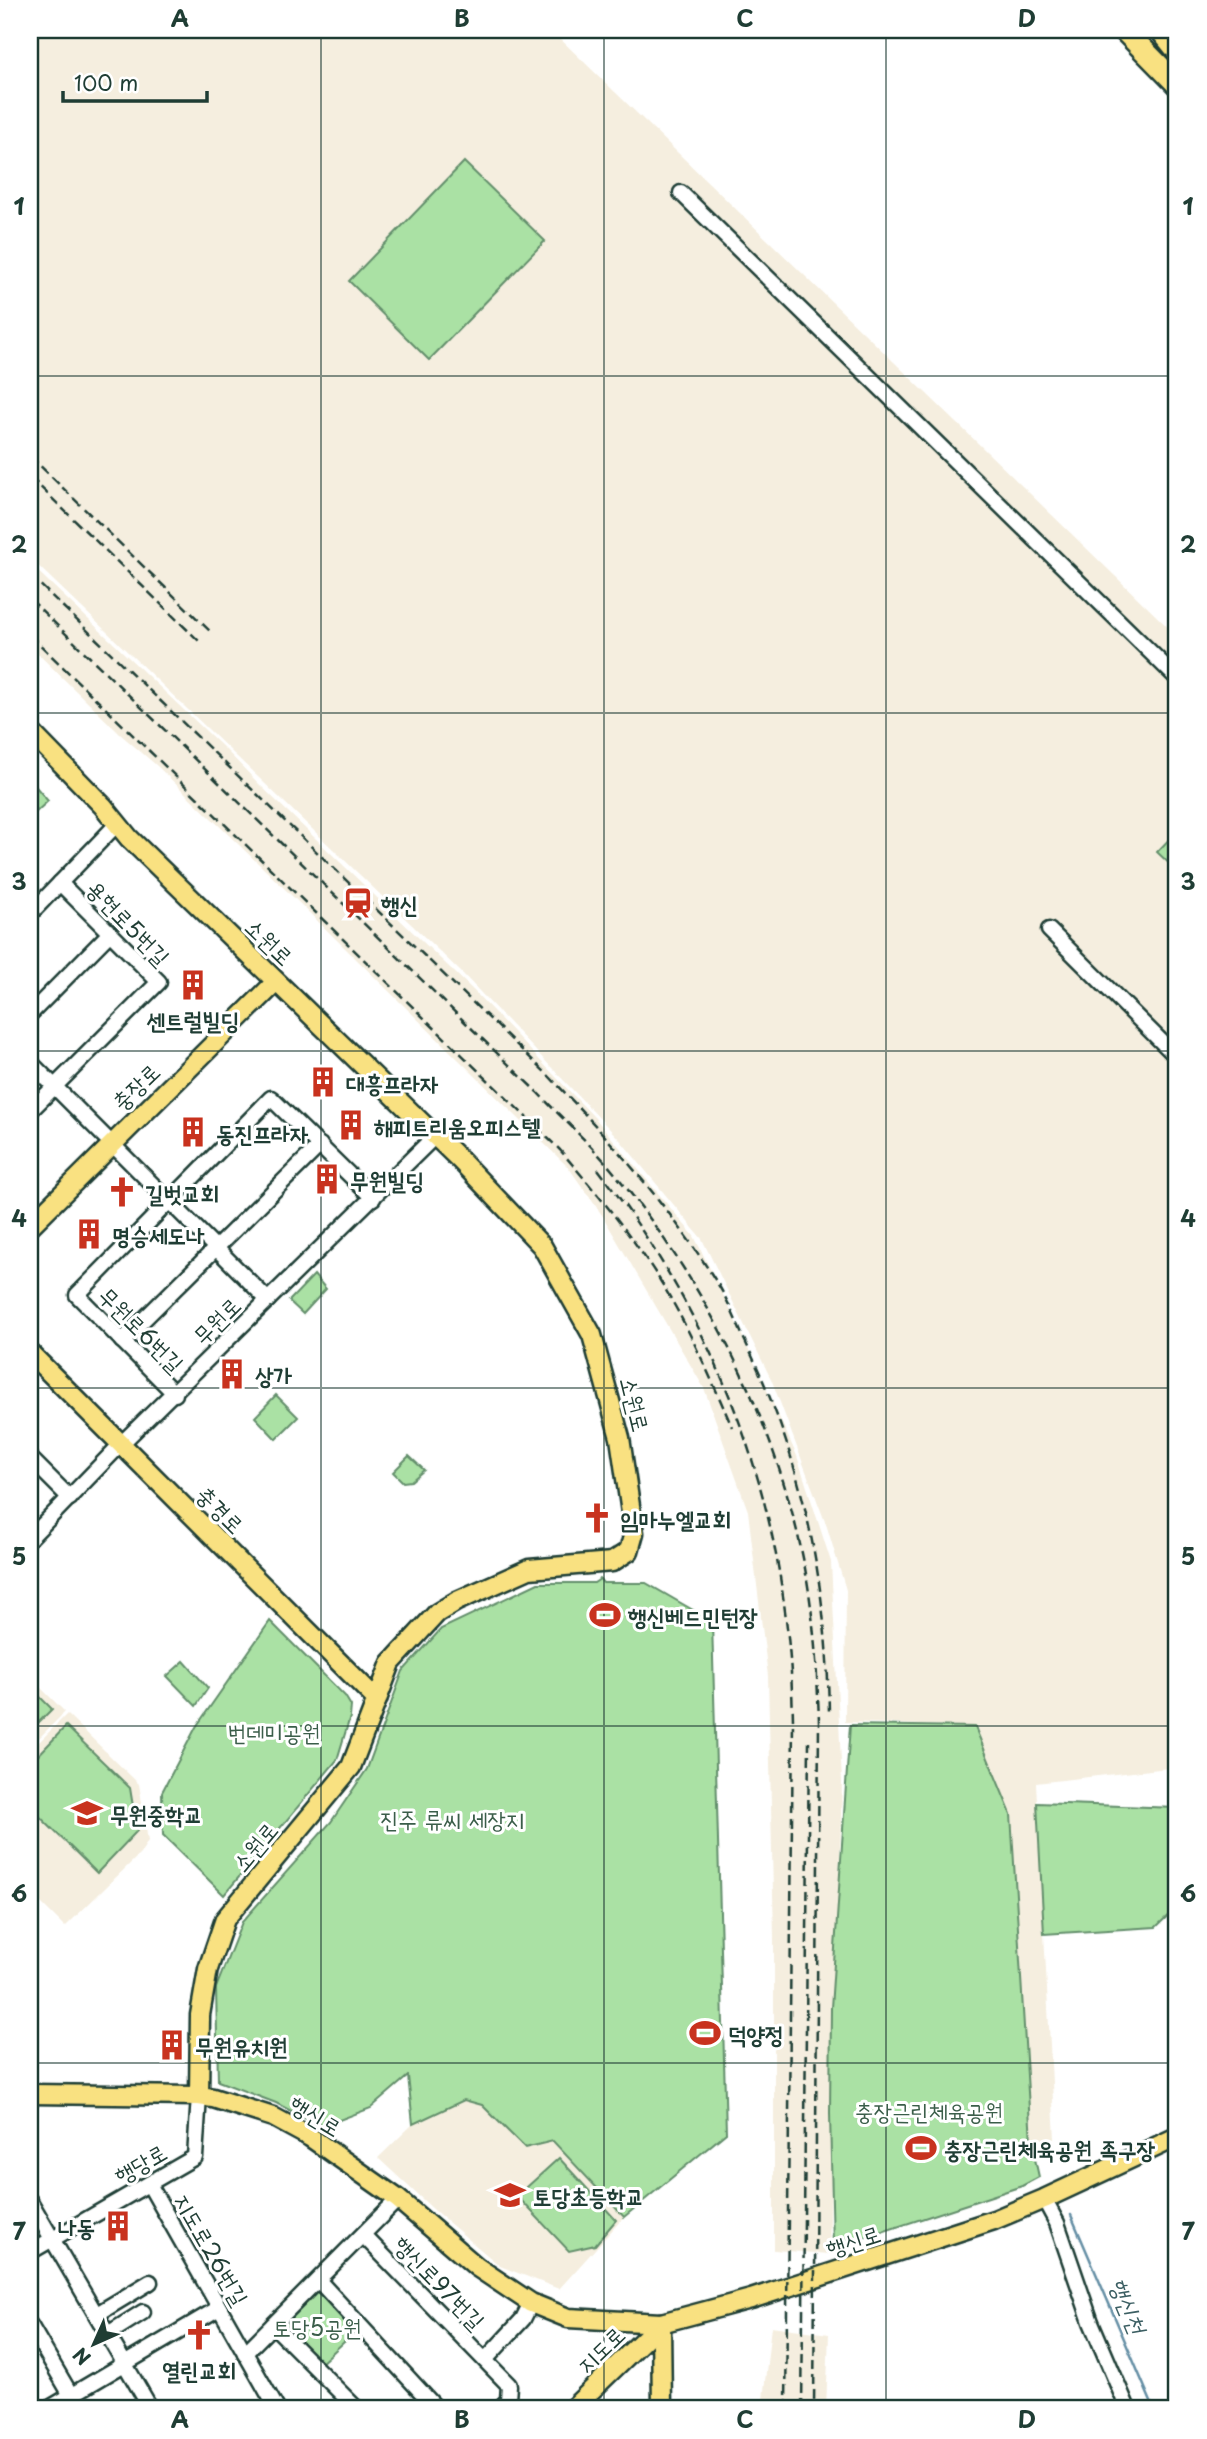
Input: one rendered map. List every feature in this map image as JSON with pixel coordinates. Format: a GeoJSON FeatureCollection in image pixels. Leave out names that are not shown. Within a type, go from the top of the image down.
{"type":"FeatureCollection","features":[{"type":"Feature","properties":{"kind":"highway"},"geometry":{"type":"LineString","coordinates":[[1124,30],[1177,83]]}},
{"type":"Feature","properties":{"kind":"highway"},"geometry":{"type":"LineString","coordinates":[[1161,30],[1177,50]]}},
{"type":"Feature","properties":{"kind":"main road","name":"소원로"},"geometry":{"type":"LineString","coordinates":[[30,731],[117,824],[435,1136],[542,1246],[592,1335],[620,1437],[634,1533],[629,1551],[612,1562],[529,1569],[457,1601],[437,1613],[391,1663],[351,1767],[225,1919],[208,1969],[200,2015],[198,2096]]}},
{"type":"Feature","properties":{"kind":"main road","name":"충장로"},"geometry":{"type":"LineString","coordinates":[[30,1226],[276,982]]}},
{"type":"Feature","properties":{"kind":"main road","name":"충경로"},"geometry":{"type":"LineString","coordinates":[[30,1353],[377,1700]]}},
{"type":"Feature","properties":{"kind":"main road","name":"행신로"},"geometry":{"type":"LineString","coordinates":[[30,2094],[198,2096],[273,2117],[310,2137],[398,2199],[477,2267],[531,2302],[568,2318],[662,2323],[751,2298],[994,2220],[1177,2137]]}},
{"type":"Feature","properties":{"kind":"main road","name":"지도로"},"geometry":{"type":"LineString","coordinates":[[572,2409],[662,2323]]}},
{"type":"Feature","properties":{"kind":"main road"},"geometry":{"type":"LineString","coordinates":[[662,2323],[662,2409]]}},
{"type":"Feature","properties":{"kind":"street"},"geometry":{"type":"LineString","coordinates":[[681,193],[1177,678]]}},
{"type":"Feature","properties":{"kind":"street"},"geometry":{"type":"LineString","coordinates":[[30,914],[117,824]]}},
{"type":"Feature","properties":{"kind":"street","name":"용현로5번길"},"geometry":{"type":"LineString","coordinates":[[30,1111],[159,982],[60,883]]}},
{"type":"Feature","properties":{"kind":"street"},"geometry":{"type":"LineString","coordinates":[[1049,930],[1177,1057]]}},
{"type":"Feature","properties":{"kind":"street"},"geometry":{"type":"LineString","coordinates":[[30,1014],[110,933]]}},
{"type":"Feature","properties":{"kind":"street"},"geometry":{"type":"LineString","coordinates":[[30,1062],[268,1300]]}},
{"type":"Feature","properties":{"kind":"street","name":"무원로6번길"},"geometry":{"type":"LineString","coordinates":[[175,1394],[77,1295],[271,1098],[373,1198]]}},
{"type":"Feature","properties":{"kind":"street","name":"무원로"},"geometry":{"type":"LineString","coordinates":[[30,1538],[121,1444],[175,1394],[435,1136]]}},
{"type":"Feature","properties":{"kind":"street"},"geometry":{"type":"LineString","coordinates":[[122,1341],[320,1145]]}},
{"type":"Feature","properties":{"kind":"street"},"geometry":{"type":"LineString","coordinates":[[30,1458],[70,1498]]}},
{"type":"Feature","properties":{"kind":"street","name":"행당로"},"geometry":{"type":"LineString","coordinates":[[30,2252],[195,2157],[198,2096]]}},
{"type":"Feature","properties":{"kind":"street","name":"지도로26번길"},"geometry":{"type":"LineString","coordinates":[[149,2184],[277,2409]]}},
{"type":"Feature","properties":{"kind":"street","name":"행신로97번길"},"geometry":{"type":"LineString","coordinates":[[245,2353],[398,2199]]}},
{"type":"Feature","properties":{"kind":"street"},"geometry":{"type":"LineString","coordinates":[[1044,2199],[1057,2223],[1091,2322],[1128,2409]]}},
{"type":"Feature","properties":{"kind":"street"},"geometry":{"type":"LineString","coordinates":[[30,2201],[151,2409]]}},
{"type":"Feature","properties":{"kind":"street","name":"행신로97번길"},"geometry":{"type":"LineString","coordinates":[[363,2235],[509,2385],[508,2400],[499,2409]]}},
{"type":"Feature","properties":{"kind":"street"},"geometry":{"type":"LineString","coordinates":[[318,2280],[437,2409]]}},
{"type":"Feature","properties":{"kind":"street"},"geometry":{"type":"LineString","coordinates":[[96,2314],[150,2282]]}},
{"type":"Feature","properties":{"kind":"street"},"geometry":{"type":"LineString","coordinates":[[485,2360],[523,2319],[531,2302]]}},
{"type":"Feature","properties":{"kind":"street"},"geometry":{"type":"LineString","coordinates":[[48,2409],[75,2403],[125,2363],[219,2308]]}},
{"type":"Feature","properties":{"kind":"street"},"geometry":{"type":"LineString","coordinates":[[108,2334],[143,2312]]}},
{"type":"Feature","properties":{"kind":"street"},"geometry":{"type":"LineString","coordinates":[[30,2325],[75,2403]]}},
{"type":"Feature","properties":{"kind":"street"},"geometry":{"type":"LineString","coordinates":[[273,2325],[357,2409]]}},
{"type":"Feature","properties":{"kind":"shaded area"},"geometry":{"type":"Polygon","coordinates":[[[30,30],[551,30],[1177,636],[1177,1767],[1036,1783],[1055,2139],[1031,2141],[1011,1814],[975,1727],[845,1722],[846,1590],[827,1527],[772,1381],[702,1239],[621,1141],[463,974],[30,558],[30,30]]]}},
{"type":"Feature","properties":{"kind":"shaded area"},"geometry":{"type":"Polygon","coordinates":[[[30,564],[474,991],[595,1118],[694,1236],[729,1307],[797,1456],[831,1562],[842,1782],[829,2254],[774,2250],[774,1937],[768,1676],[748,1511],[704,1388],[602,1215],[569,1168],[287,891],[30,646],[30,564]]]}},
{"type":"Feature","properties":{"kind":"shaded area"},"geometry":{"type":"Polygon","coordinates":[[[30,1677],[65,1712],[30,1747],[30,1677]]]}},
{"type":"Feature","properties":{"kind":"shaded area","name":"무원중학교"},"geometry":{"type":"Polygon","coordinates":[[[67,1714],[139,1784],[148,1841],[140,1854],[65,1927],[30,1892],[30,1751],[67,1714]]]}},
{"type":"Feature","properties":{"kind":"shaded area","name":"토당초등학교"},"geometry":{"type":"Polygon","coordinates":[[[465,2100],[482,2105],[525,2147],[553,2141],[624,2217],[559,2289],[500,2266],[378,2158],[413,2124],[465,2100]]]}},
{"type":"Feature","properties":{"kind":"shaded area"},"geometry":{"type":"Polygon","coordinates":[[[771,2326],[829,2334],[826,2409],[762,2409],[771,2326]]]}},
{"type":"Feature","properties":{"kind":"green space"},"geometry":{"type":"Polygon","coordinates":[[[464,162],[545,241],[429,360],[349,281],[464,162]]]}},
{"type":"Feature","properties":{"kind":"green space"},"geometry":{"type":"Polygon","coordinates":[[[30,780],[48,801],[36,812],[30,806],[30,780]]]}},
{"type":"Feature","properties":{"kind":"green space"},"geometry":{"type":"Polygon","coordinates":[[[1177,831],[1177,871],[1157,852],[1177,831]]]}},
{"type":"Feature","properties":{"kind":"green space"},"geometry":{"type":"Polygon","coordinates":[[[314,1275],[326,1289],[303,1314],[289,1301],[314,1275]]]}},
{"type":"Feature","properties":{"kind":"green space"},"geometry":{"type":"Polygon","coordinates":[[[276,1395],[298,1417],[276,1439],[255,1417],[276,1395]]]}},
{"type":"Feature","properties":{"kind":"green space"},"geometry":{"type":"Polygon","coordinates":[[[409,1456],[424,1470],[411,1481],[403,1482],[393,1472],[409,1456]]]}},
{"type":"Feature","properties":{"kind":"green space","name":"진주 류씨 세장지"},"geometry":{"type":"Polygon","coordinates":[[[600,1579],[603,1583],[646,1583],[712,1621],[726,2133],[624,2217],[553,2141],[525,2148],[482,2105],[464,2100],[413,2124],[408,2076],[371,2108],[321,2127],[276,2103],[218,2081],[216,1988],[242,1922],[331,1822],[367,1769],[403,1671],[441,1629],[538,1583],[594,1583],[600,1579]]]}},
{"type":"Feature","properties":{"kind":"green space","name":"번데미공원"},"geometry":{"type":"Polygon","coordinates":[[[270,1621],[345,1696],[351,1706],[350,1717],[337,1760],[224,1895],[163,1835],[162,1792],[196,1727],[270,1621]]]}},
{"type":"Feature","properties":{"kind":"green space"},"geometry":{"type":"Polygon","coordinates":[[[184,1661],[208,1688],[196,1706],[167,1676],[184,1661]]]}},
{"type":"Feature","properties":{"kind":"green space"},"geometry":{"type":"Polygon","coordinates":[[[30,1687],[52,1709],[30,1731],[30,1687]]]}},
{"type":"Feature","properties":{"kind":"green space","name":"충장근린체육공원"},"geometry":{"type":"Polygon","coordinates":[[[850,1725],[975,1727],[1011,1814],[1031,2141],[1039,2177],[1022,2186],[833,2248],[831,2008],[850,1725]]]}},
{"type":"Feature","properties":{"kind":"green space"},"geometry":{"type":"Polygon","coordinates":[[[66,1726],[130,1788],[137,1831],[97,1873],[30,1807],[30,1764],[66,1726]]]}},
{"type":"Feature","properties":{"kind":"green space"},"geometry":{"type":"Polygon","coordinates":[[[1037,1803],[1177,1808],[1177,1907],[1156,1927],[1044,1934],[1037,1803]]]}},
{"type":"Feature","properties":{"kind":"green space"},"geometry":{"type":"Polygon","coordinates":[[[559,2158],[616,2220],[595,2245],[569,2251],[517,2196],[559,2158]]]}},
{"type":"Feature","properties":{"kind":"green space","name":"토당5공원"},"geometry":{"type":"Polygon","coordinates":[[[317,2290],[356,2331],[319,2365],[281,2324],[317,2290]]]}},
{"type":"Feature","properties":{"kind":"waterway","name":"행신천"},"geometry":{"type":"LineString","coordinates":[[1071,2215],[1154,2409]]}},
{"type":"Feature","properties":{"kind":"railway"},"geometry":{"type":"LineString","coordinates":[[30,456],[212,633]]}},
{"type":"Feature","properties":{"kind":"railway"},"geometry":{"type":"LineString","coordinates":[[30,477],[201,643]]}},
{"type":"Feature","properties":{"kind":"railway"},"geometry":{"type":"LineString","coordinates":[[30,575],[549,1076],[640,1176],[700,1257],[726,1299],[765,1384],[796,1475],[817,1568],[823,1615],[829,1714]]}},
{"type":"Feature","properties":{"kind":"railway"},"geometry":{"type":"LineString","coordinates":[[30,599],[599,1155],[641,1207],[703,1300],[753,1399],[790,1504],[803,1558],[817,1680],[819,1721],[814,2409]]}},
{"type":"Feature","properties":{"kind":"railway"},"geometry":{"type":"LineString","coordinates":[[30,635],[560,1150],[626,1231],[661,1282],[690,1335],[732,1427]]}},
{"type":"Feature","properties":{"kind":"railway"},"geometry":{"type":"LineString","coordinates":[[598,1169],[643,1232],[681,1296],[714,1361],[742,1428],[763,1498],[779,1570],[789,1644],[793,1721],[786,2409]]}},
{"type":"Feature","properties":{"kind":"railway"},"geometry":{"type":"LineString","coordinates":[[802,2409],[809,1742]]}},
{"type":"Feature","properties":{"kind":"place","name":"행신"},"geometry":{"type":"Point","coordinates":[358,903]}},
{"type":"Feature","properties":{"kind":"place","name":"센트럴빌딩"},"geometry":{"type":"Point","coordinates":[193,985]}},
{"type":"Feature","properties":{"kind":"place","name":"대흥프라자"},"geometry":{"type":"Point","coordinates":[323,1082]}},
{"type":"Feature","properties":{"kind":"place","name":"해피트리움오피스텔"},"geometry":{"type":"Point","coordinates":[351,1125]}},
{"type":"Feature","properties":{"kind":"place","name":"동진프라자"},"geometry":{"type":"Point","coordinates":[193,1132]}},
{"type":"Feature","properties":{"kind":"place","name":"무원빌딩"},"geometry":{"type":"Point","coordinates":[327,1179]}},
{"type":"Feature","properties":{"kind":"place","name":"길벗교회"},"geometry":{"type":"Point","coordinates":[122,1192]}},
{"type":"Feature","properties":{"kind":"place","name":"명승세도나"},"geometry":{"type":"Point","coordinates":[89,1234]}},
{"type":"Feature","properties":{"kind":"place","name":"상가"},"geometry":{"type":"Point","coordinates":[232,1374]}},
{"type":"Feature","properties":{"kind":"place","name":"임마누엘교회"},"geometry":{"type":"Point","coordinates":[597,1518]}},
{"type":"Feature","properties":{"kind":"place","name":"행신베드민턴장"},"geometry":{"type":"Point","coordinates":[605,1615]}},
{"type":"Feature","properties":{"kind":"place","name":"무원중학교"},"geometry":{"type":"Point","coordinates":[87,1813]}},
{"type":"Feature","properties":{"kind":"place","name":"덕양정"},"geometry":{"type":"Point","coordinates":[705,2033]}},
{"type":"Feature","properties":{"kind":"place","name":"무원유치원"},"geometry":{"type":"Point","coordinates":[172,2045]}},
{"type":"Feature","properties":{"kind":"place","name":"충장근린체육공원 족구장"},"geometry":{"type":"Point","coordinates":[921,2148]}},
{"type":"Feature","properties":{"kind":"place","name":"토당초등학교"},"geometry":{"type":"Point","coordinates":[510,2195]}},
{"type":"Feature","properties":{"kind":"place","name":"나동"},"geometry":{"type":"Point","coordinates":[118,2226]}},
{"type":"Feature","properties":{"kind":"place","name":"열린교회"},"geometry":{"type":"Point","coordinates":[199,2335]}}]}
